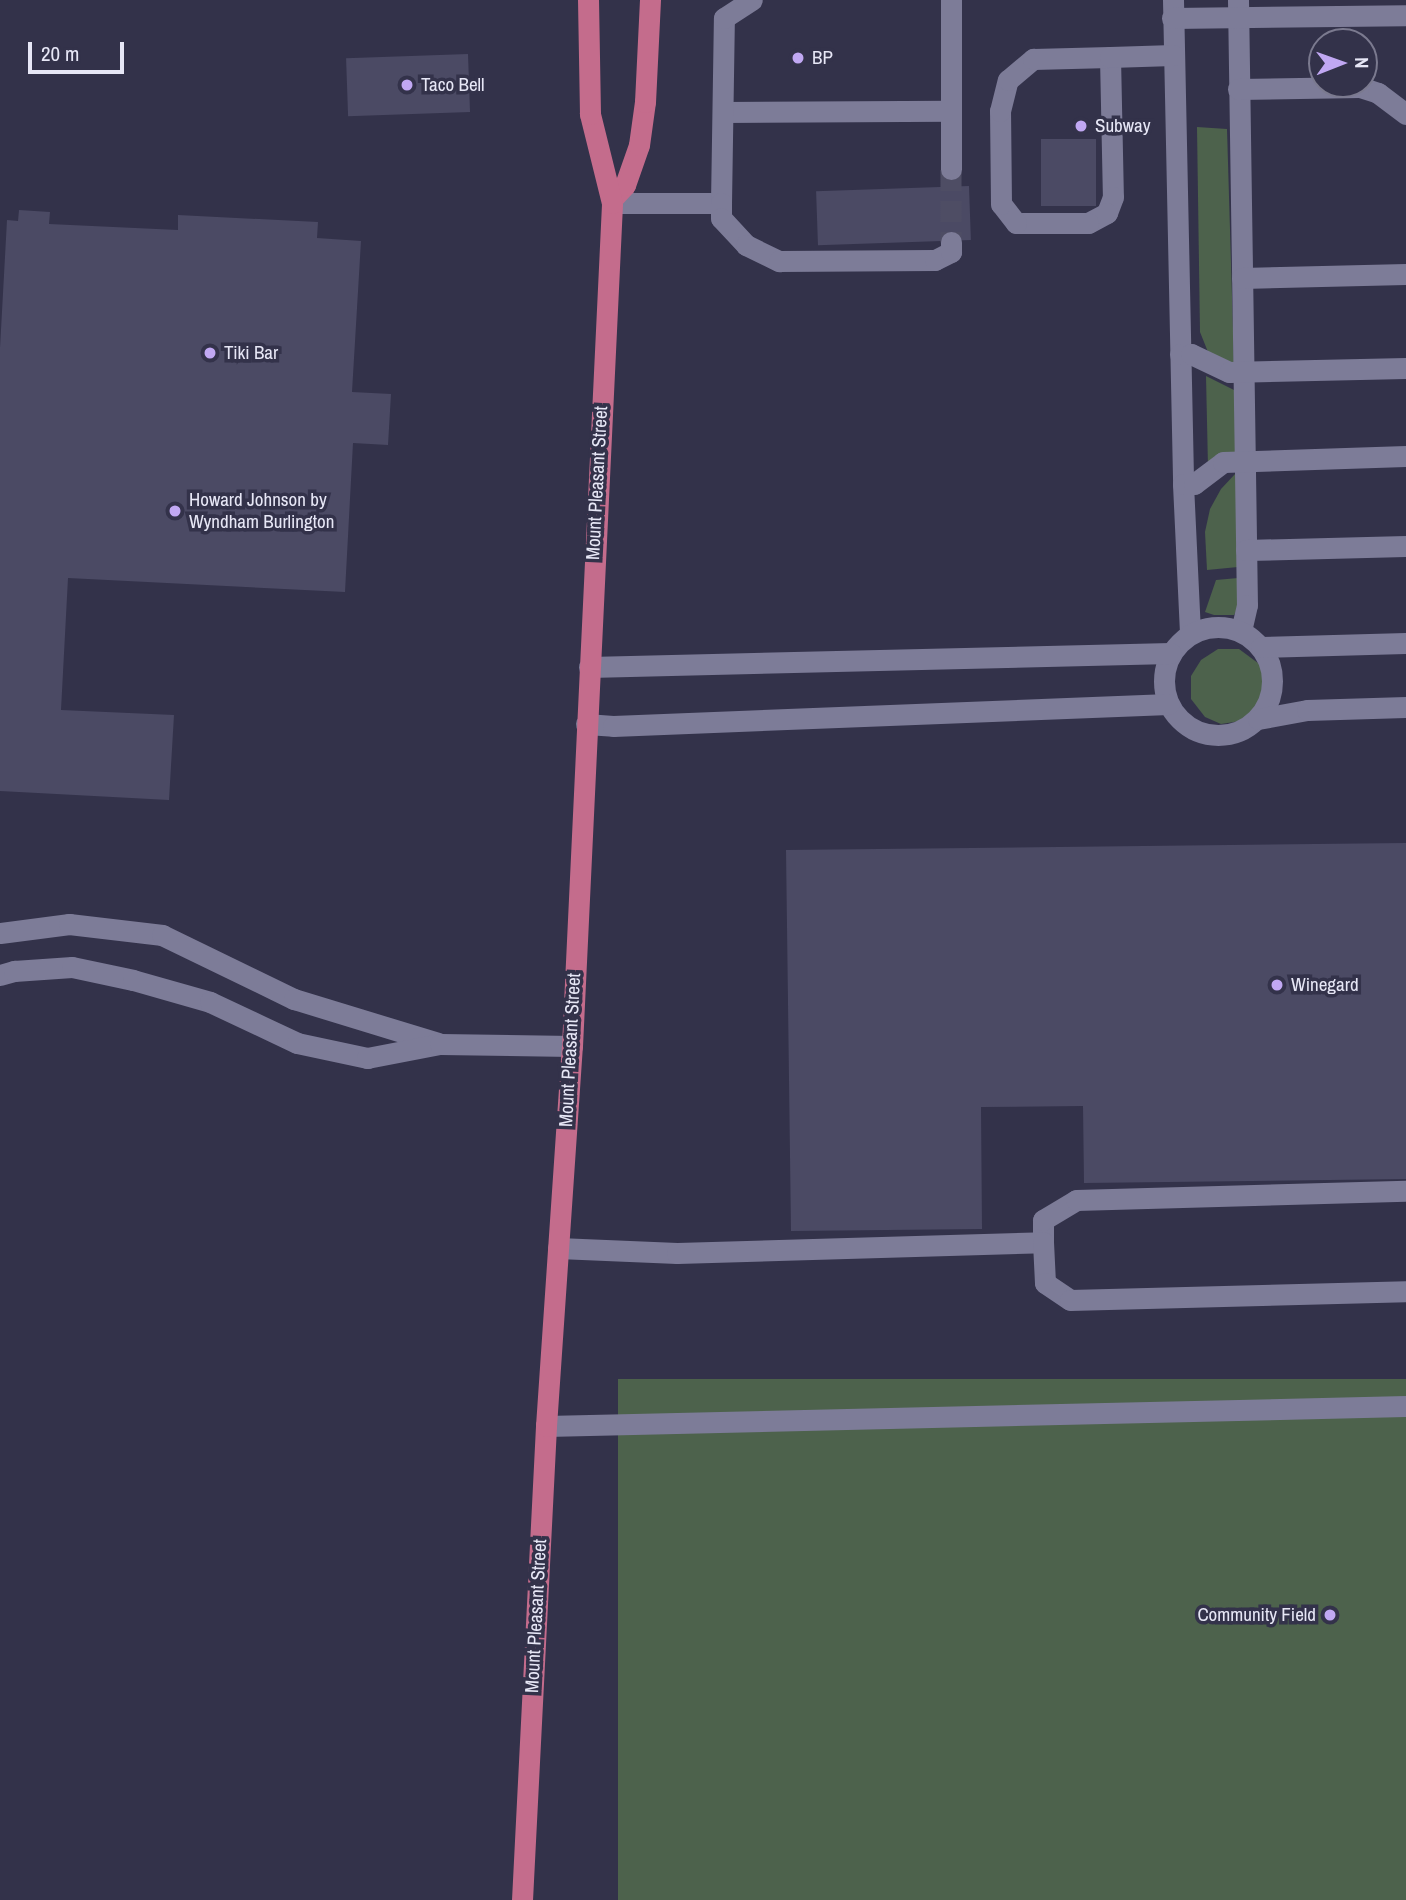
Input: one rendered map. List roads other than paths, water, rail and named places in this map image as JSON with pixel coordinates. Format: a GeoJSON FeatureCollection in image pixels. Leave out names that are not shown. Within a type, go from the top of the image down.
{"type":"FeatureCollection","features":[{"type":"Feature","properties":{"kind":"main road","name":"Mount Pleasant Street"},"geometry":{"type":"LineString","coordinates":[[522,1900],[546,1426],[572,1046],[612,201],[590,114],[588,0]]}},
{"type":"Feature","properties":{"kind":"main road","name":"Mount Pleasant Street"},"geometry":{"type":"LineString","coordinates":[[612,201],[625,186],[639,145],[650,0]]}},
{"type":"Feature","properties":{"kind":"street"},"geometry":{"type":"LineString","coordinates":[[752,0],[724,19],[721,218],[746,245],[779,261],[935,260],[951,252],[951,242]]}},
{"type":"Feature","properties":{"kind":"street"},"geometry":{"type":"LineString","coordinates":[[951,0],[951,169]]}},
{"type":"Feature","properties":{"kind":"street"},"geometry":{"type":"LineString","coordinates":[[1190,634],[1183,484],[1173,9],[1272,9],[1406,15]]}},
{"type":"Feature","properties":{"kind":"street"},"geometry":{"type":"LineString","coordinates":[[1238,9],[1247,605],[1241,631]]}},
{"type":"Feature","properties":{"kind":"street"},"geometry":{"type":"LineString","coordinates":[[1110,57],[1112,197],[1107,213],[1088,223],[1016,223],[1001,204],[1000,110],[1008,80],[1033,59],[1173,55]]}},
{"type":"Feature","properties":{"kind":"street"},"geometry":{"type":"LineString","coordinates":[[1238,89],[1360,87],[1378,93],[1406,114]]}},
{"type":"Feature","properties":{"kind":"street"},"geometry":{"type":"LineString","coordinates":[[723,112],[951,111]]}},
{"type":"Feature","properties":{"kind":"street"},"geometry":{"type":"LineString","coordinates":[[612,201],[721,203]]}},
{"type":"Feature","properties":{"kind":"street"},"geometry":{"type":"LineString","coordinates":[[1242,278],[1406,274]]}},
{"type":"Feature","properties":{"kind":"street"},"geometry":{"type":"LineString","coordinates":[[1180,354],[1191,354],[1229,372],[1406,368]]}},
{"type":"Feature","properties":{"kind":"street"},"geometry":{"type":"LineString","coordinates":[[1183,484],[1194,484],[1223,461],[1406,456]]}},
{"type":"Feature","properties":{"kind":"street"},"geometry":{"type":"LineString","coordinates":[[1246,550],[1406,546]]}},
{"type":"Feature","properties":{"kind":"street"},"geometry":{"type":"LineString","coordinates":[[1258,719],[1271,697],[1272,671],[1261,647],[1241,631],[1215,626],[1190,634],[1171,653],[1164,678],[1168,704],[1185,724],[1209,735],[1235,733],[1258,719],[1307,710],[1406,707]]}},
{"type":"Feature","properties":{"kind":"street"},"geometry":{"type":"LineString","coordinates":[[1261,647],[1406,643]]}},
{"type":"Feature","properties":{"kind":"street"},"geometry":{"type":"LineString","coordinates":[[589,667],[1171,653]]}},
{"type":"Feature","properties":{"kind":"street"},"geometry":{"type":"LineString","coordinates":[[586,724],[613,726],[1168,704]]}},
{"type":"Feature","properties":{"kind":"street"},"geometry":{"type":"LineString","coordinates":[[0,933],[69,924],[162,935],[295,999],[440,1044]]}},
{"type":"Feature","properties":{"kind":"street"},"geometry":{"type":"LineString","coordinates":[[0,975],[14,971],[72,967],[133,980],[210,1002],[297,1042],[367,1058],[440,1044],[572,1046]]}},
{"type":"Feature","properties":{"kind":"street"},"geometry":{"type":"LineString","coordinates":[[1406,1191],[1076,1200],[1043,1220],[1045,1283],[1070,1300],[1406,1291]]}},
{"type":"Feature","properties":{"kind":"street"},"geometry":{"type":"LineString","coordinates":[[558,1248],[677,1253],[1043,1242]]}},
{"type":"Feature","properties":{"kind":"street"},"geometry":{"type":"LineString","coordinates":[[546,1426],[1406,1406]]}},
{"type":"Feature","properties":{"kind":"tunnel"},"geometry":{"type":"LineString","coordinates":[[951,169],[951,242]]}},
{"type":"Feature","properties":{"kind":"place","name":"BP"},"geometry":{"type":"Point","coordinates":[798,58]}},
{"type":"Feature","properties":{"kind":"place","name":"Taco Bell"},"geometry":{"type":"Point","coordinates":[407,85]}},
{"type":"Feature","properties":{"kind":"place","name":"Subway"},"geometry":{"type":"Point","coordinates":[1081,126]}},
{"type":"Feature","properties":{"kind":"place","name":"Tiki Bar"},"geometry":{"type":"Point","coordinates":[210,353]}},
{"type":"Feature","properties":{"kind":"place","name":"Howard Johnson by Wyndham Burlington"},"geometry":{"type":"Point","coordinates":[175,511]}},
{"type":"Feature","properties":{"kind":"place","name":"Winegard"},"geometry":{"type":"Point","coordinates":[1277,985]}},
{"type":"Feature","properties":{"kind":"place","name":"Community Field"},"geometry":{"type":"Point","coordinates":[1330,1615]}}]}
